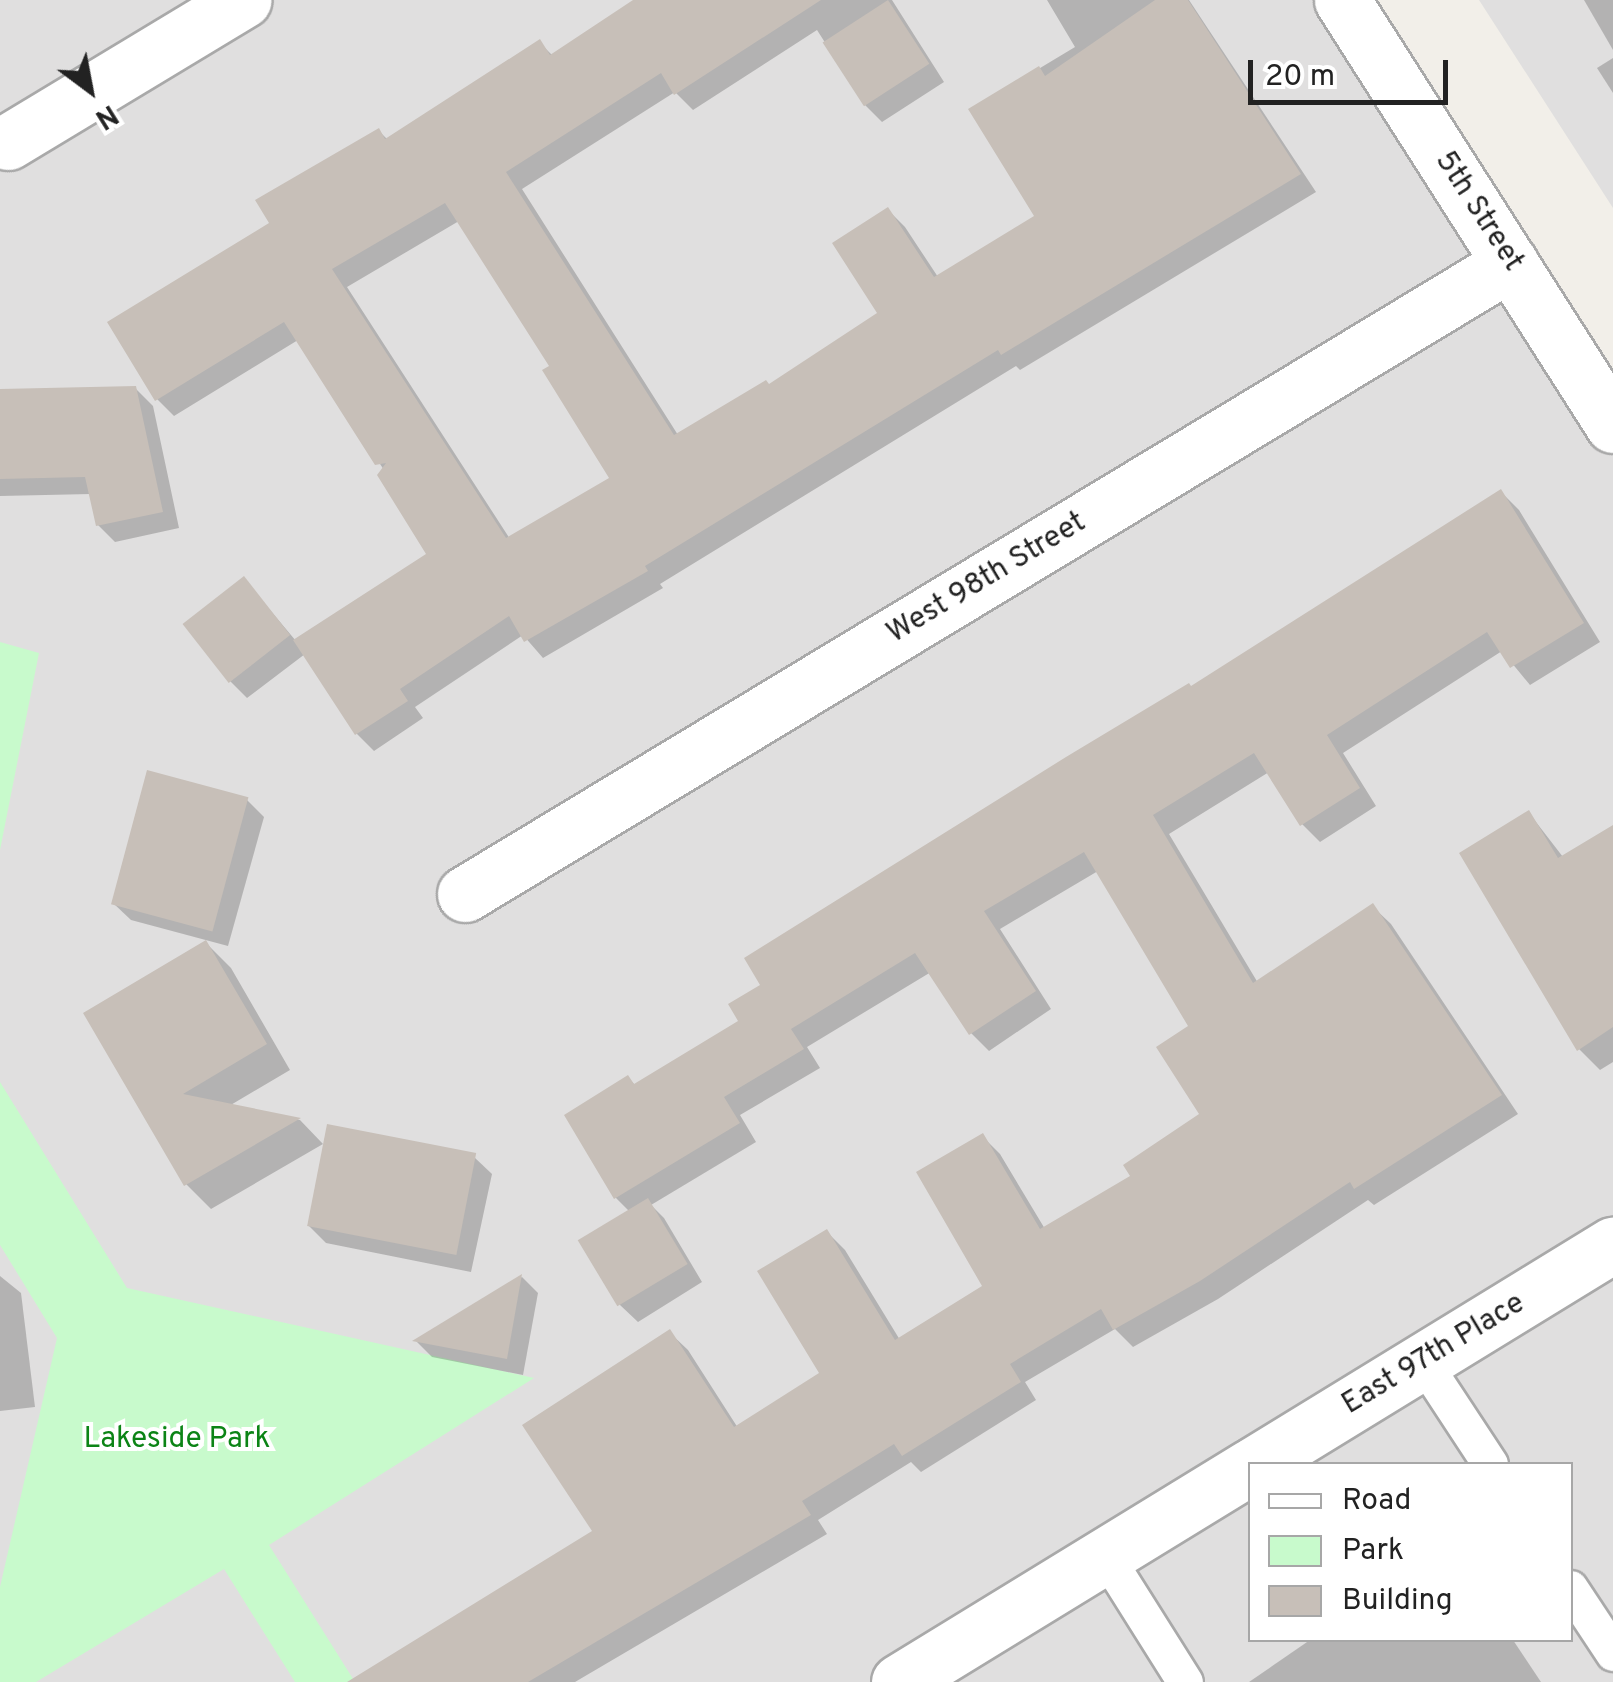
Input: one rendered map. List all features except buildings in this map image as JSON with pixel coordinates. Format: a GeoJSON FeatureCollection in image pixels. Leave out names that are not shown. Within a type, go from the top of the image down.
{"type":"FeatureCollection","features":[{"type":"Feature","properties":{"kind":"street"},"geometry":{"type":"LineString","coordinates":[[8,142],[243,0]]}},
{"type":"Feature","properties":{"kind":"street","name":"5th Street"},"geometry":{"type":"LineString","coordinates":[[1342,0],[1613,424]]}},
{"type":"Feature","properties":{"kind":"street","name":"West 98th Street"},"geometry":{"type":"LineString","coordinates":[[465,894],[1510,264]]}},
{"type":"Feature","properties":{"kind":"street","name":"East 97th Place"},"geometry":{"type":"LineString","coordinates":[[1260,1462],[1613,1245]]}},
{"type":"Feature","properties":{"kind":"street","name":"East 97th Place"},"geometry":{"type":"LineString","coordinates":[[927,1675],[1105,1556],[1248,1469]]}},
{"type":"Feature","properties":{"kind":"lane"},"geometry":{"type":"LineString","coordinates":[[1423,1362],[1489,1462]]}},
{"type":"Feature","properties":{"kind":"lane"},"geometry":{"type":"LineString","coordinates":[[1105,1556],[1185,1682]]}},
{"type":"Feature","properties":{"kind":"lane"},"geometry":{"type":"LineString","coordinates":[[1573,1593],[1613,1653]]}},
{"type":"Feature","properties":{"kind":"shaded area"},"geometry":{"type":"Polygon","coordinates":[[[0,0],[1342,0],[1613,425],[1613,1682],[0,1682],[0,0]]]}},
{"type":"Feature","properties":{"kind":"shaded area"},"geometry":{"type":"Polygon","coordinates":[[[1479,0],[1613,0],[1613,208],[1479,0]]]}},
{"type":"Feature","properties":{"kind":"green space"},"geometry":{"type":"Polygon","coordinates":[[[0,642],[39,653],[0,850],[0,642]]]}},
{"type":"Feature","properties":{"kind":"green space","name":"Lakeside Park"},"geometry":{"type":"Polygon","coordinates":[[[0,1082],[127,1288],[534,1378],[269,1545],[355,1682],[295,1682],[224,1569],[36,1682],[0,1682],[0,1587],[57,1338],[0,1245],[0,1082]]]}}]}
